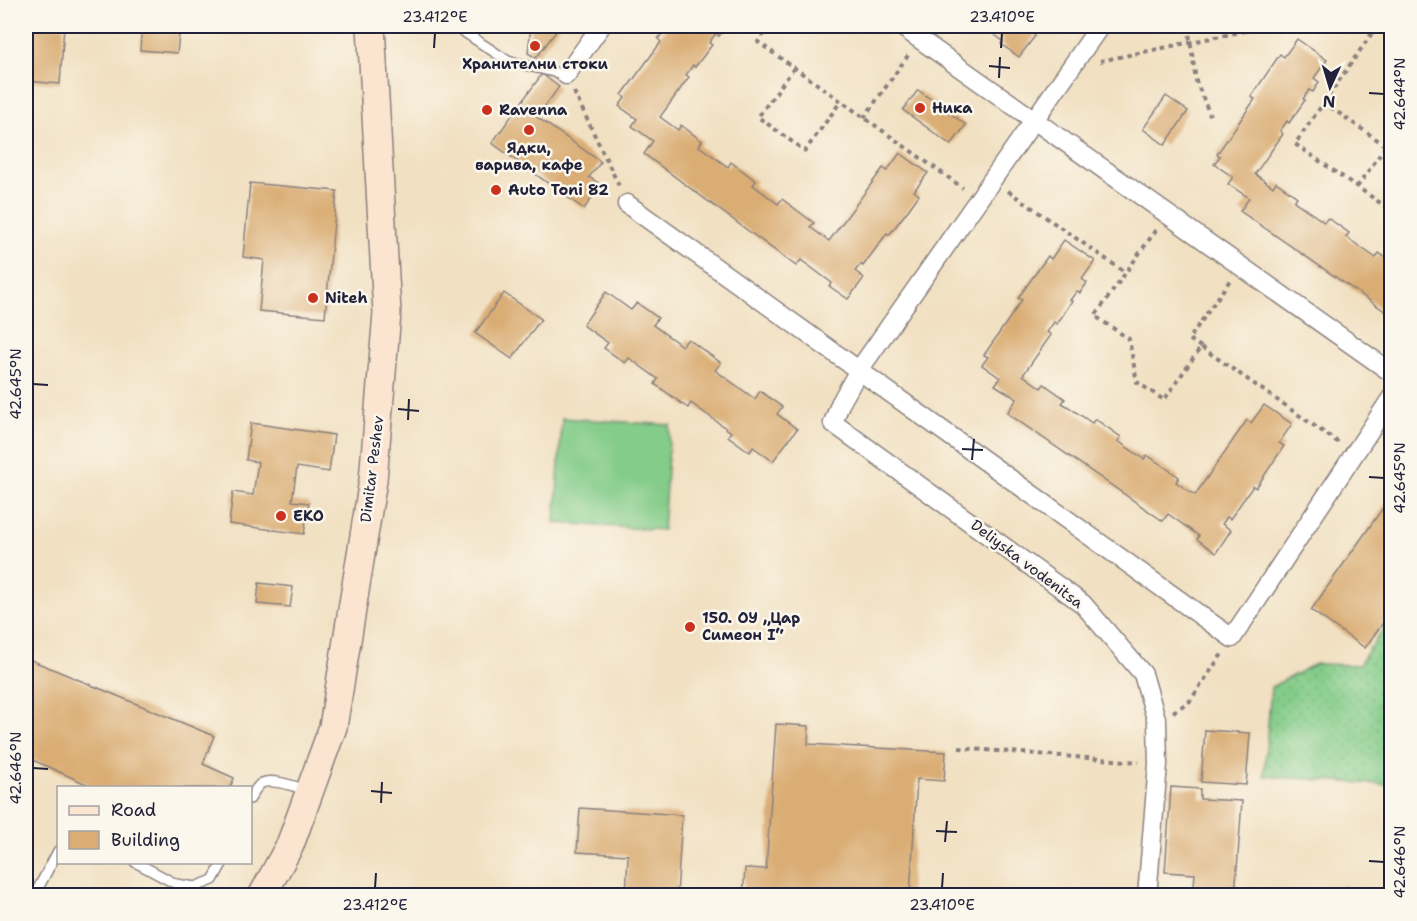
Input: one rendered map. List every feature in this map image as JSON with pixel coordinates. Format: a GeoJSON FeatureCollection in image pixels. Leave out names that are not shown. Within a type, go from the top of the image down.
{"type":"FeatureCollection","features":[{"type":"Feature","properties":{"kind":"main road","name":"Dimitar Peshev"},"geometry":{"type":"LineString","coordinates":[[261,896],[290,845],[333,727],[373,480],[387,313],[371,26]]}},
{"type":"Feature","properties":{"kind":"street"},"geometry":{"type":"LineString","coordinates":[[566,75],[601,26]]}},
{"type":"Feature","properties":{"kind":"street"},"geometry":{"type":"LineString","coordinates":[[902,26],[1392,373]]}},
{"type":"Feature","properties":{"kind":"street"},"geometry":{"type":"LineString","coordinates":[[859,370],[1100,26]]}},
{"type":"Feature","properties":{"kind":"street"},"geometry":{"type":"LineString","coordinates":[[627,204],[1232,638],[1392,397]]}},
{"type":"Feature","properties":{"kind":"street","name":"Deliyska vodenitsa"},"geometry":{"type":"LineString","coordinates":[[859,370],[840,404],[833,423],[1083,604],[1143,674],[1157,722],[1158,764],[1147,896]]}},
{"type":"Feature","properties":{"kind":"lane"},"geometry":{"type":"LineString","coordinates":[[455,26],[508,61],[566,75]]}},
{"type":"Feature","properties":{"kind":"lane"},"geometry":{"type":"LineString","coordinates":[[252,796],[262,783],[273,781],[310,790]]}},
{"type":"Feature","properties":{"kind":"lane"},"geometry":{"type":"LineString","coordinates":[[34,896],[57,853]]}},
{"type":"Feature","properties":{"kind":"lane"},"geometry":{"type":"LineString","coordinates":[[139,864],[176,884],[195,887],[213,880],[222,864]]}},
{"type":"Feature","properties":{"kind":"path"},"geometry":{"type":"LineString","coordinates":[[770,26],[758,42],[978,199]]}},
{"type":"Feature","properties":{"kind":"path"},"geometry":{"type":"LineString","coordinates":[[1188,26],[1196,81],[1210,115]]}},
{"type":"Feature","properties":{"kind":"path"},"geometry":{"type":"LineString","coordinates":[[1071,67],[1269,26]]}},
{"type":"Feature","properties":{"kind":"path"},"geometry":{"type":"LineString","coordinates":[[1377,26],[1295,144],[1392,211]]}},
{"type":"Feature","properties":{"kind":"path"},"geometry":{"type":"LineString","coordinates":[[864,118],[920,39]]}},
{"type":"Feature","properties":{"kind":"path"},"geometry":{"type":"LineString","coordinates":[[794,68],[758,117],[805,151],[841,101]]}},
{"type":"Feature","properties":{"kind":"path"},"geometry":{"type":"LineString","coordinates":[[566,75],[627,204]]}},
{"type":"Feature","properties":{"kind":"path"},"geometry":{"type":"LineString","coordinates":[[1323,102],[1392,150]]}},
{"type":"Feature","properties":{"kind":"path"},"geometry":{"type":"LineString","coordinates":[[1357,187],[1386,146]]}},
{"type":"Feature","properties":{"kind":"path"},"geometry":{"type":"LineString","coordinates":[[992,180],[1126,273]]}},
{"type":"Feature","properties":{"kind":"path"},"geometry":{"type":"LineString","coordinates":[[1167,214],[1095,316],[1129,339],[1137,382],[1164,400],[1201,347]]}},
{"type":"Feature","properties":{"kind":"path"},"geometry":{"type":"LineString","coordinates":[[1240,266],[1189,339],[1355,453]]}},
{"type":"Feature","properties":{"kind":"path"},"geometry":{"type":"LineString","coordinates":[[1157,722],[1190,701],[1232,638]]}},
{"type":"Feature","properties":{"kind":"path"},"geometry":{"type":"LineString","coordinates":[[959,748],[1158,764]]}},
{"type":"Feature","properties":{"kind":"path"},"geometry":{"type":"LineString","coordinates":[[1343,896],[1344,888],[1392,892]]}},
{"type":"Feature","properties":{"kind":"green space"},"geometry":{"type":"Polygon","coordinates":[[[562,418],[670,425],[663,530],[555,523],[562,418]]]}},
{"type":"Feature","properties":{"kind":"green space"},"geometry":{"type":"Polygon","coordinates":[[[1391,617],[1391,785],[1264,776],[1271,687],[1315,664],[1359,665],[1391,617]]]}},
{"type":"Feature","properties":{"kind":"building"},"geometry":{"type":"Polygon","coordinates":[[[26,26],[64,26],[60,84],[26,81],[26,26]]]}},
{"type":"Feature","properties":{"kind":"building"},"geometry":{"type":"Polygon","coordinates":[[[142,26],[180,26],[177,53],[140,50],[142,26]]]}},
{"type":"Feature","properties":{"kind":"building"},"geometry":{"type":"Polygon","coordinates":[[[474,26],[487,26],[488,28],[481,31],[474,26]]]}},
{"type":"Feature","properties":{"kind":"building"},"geometry":{"type":"Polygon","coordinates":[[[531,26],[560,26],[536,58],[528,53],[531,26]]]}},
{"type":"Feature","properties":{"kind":"building"},"geometry":{"type":"Polygon","coordinates":[[[668,26],[726,27],[719,36],[716,33],[709,43],[712,45],[695,67],[693,65],[686,75],[689,77],[660,117],[678,130],[681,125],[702,141],[699,146],[728,167],[731,162],[756,181],[753,185],[778,204],[782,199],[814,223],[810,227],[829,241],[883,168],[887,171],[900,153],[928,173],[914,191],[919,195],[909,209],[889,235],[887,233],[863,266],[861,264],[855,271],[864,278],[848,299],[829,286],[832,283],[801,260],[796,266],[644,154],[653,141],[632,126],[637,119],[619,106],[625,98],[622,95],[661,42],[658,39],[668,26]]]}},
{"type":"Feature","properties":{"kind":"building"},"geometry":{"type":"Polygon","coordinates":[[[982,26],[1030,26],[1027,29],[1035,36],[1019,57],[1001,44],[1003,41],[982,26]]]}},
{"type":"Feature","properties":{"kind":"building"},"geometry":{"type":"Polygon","coordinates":[[[1297,39],[1327,60],[1314,78],[1319,82],[1313,92],[1309,90],[1289,123],[1287,121],[1280,131],[1283,134],[1255,174],[1273,187],[1276,182],[1297,197],[1294,201],[1324,222],[1328,218],[1349,233],[1346,237],[1376,258],[1379,253],[1392,262],[1392,316],[1240,211],[1249,198],[1228,184],[1233,177],[1214,164],[1220,156],[1217,154],[1255,99],[1251,97],[1280,54],[1284,57],[1297,39]]]}},
{"type":"Feature","properties":{"kind":"building","name":"Ядки, варива, кафе"},"geometry":{"type":"Polygon","coordinates":[[[542,74],[559,87],[537,117],[601,162],[589,177],[601,185],[584,209],[492,143],[542,74]]]}},
{"type":"Feature","properties":{"kind":"building"},"geometry":{"type":"Polygon","coordinates":[[[918,90],[966,125],[951,145],[903,110],[918,90]]]}},
{"type":"Feature","properties":{"kind":"building"},"geometry":{"type":"Polygon","coordinates":[[[1166,96],[1188,111],[1165,145],[1143,129],[1166,96]]]}},
{"type":"Feature","properties":{"kind":"building"},"geometry":{"type":"Polygon","coordinates":[[[250,183],[337,191],[325,317],[259,311],[264,260],[243,257],[250,183]]]}},
{"type":"Feature","properties":{"kind":"building"},"geometry":{"type":"Polygon","coordinates":[[[1064,240],[1095,261],[1082,279],[1087,283],[1080,293],[1077,291],[1070,300],[1072,301],[1057,324],[1054,322],[1047,332],[1051,335],[1023,375],[1041,388],[1044,384],[1065,399],[1062,403],[1092,423],[1095,419],[1121,437],[1118,441],[1144,459],[1147,455],[1179,477],[1176,482],[1195,495],[1247,420],[1251,423],[1264,405],[1292,424],[1279,443],[1284,446],[1256,488],[1253,486],[1230,519],[1227,517],[1222,524],[1231,530],[1216,553],[1197,539],[1199,536],[1168,514],[1163,521],[1007,413],[1017,399],[995,385],[1000,378],[982,365],[988,357],[984,355],[1022,300],[1018,298],[1048,256],[1051,259],[1064,240]]]}},
{"type":"Feature","properties":{"kind":"building"},"geometry":{"type":"Polygon","coordinates":[[[606,292],[631,310],[637,303],[658,318],[653,325],[682,346],[688,339],[721,363],[715,370],[755,399],[760,391],[782,407],[777,414],[797,429],[773,461],[753,447],[750,452],[728,436],[731,432],[691,403],[688,408],[655,384],[658,379],[629,358],[625,363],[604,348],[608,343],[583,325],[606,292]]]}},
{"type":"Feature","properties":{"kind":"building"},"geometry":{"type":"Polygon","coordinates":[[[504,293],[541,319],[512,359],[475,333],[504,293]]]}},
{"type":"Feature","properties":{"kind":"building"},"geometry":{"type":"Polygon","coordinates":[[[251,423],[334,435],[329,472],[297,467],[292,501],[309,503],[304,534],[229,524],[233,492],[253,495],[258,462],[246,460],[251,423]]]}},
{"type":"Feature","properties":{"kind":"building"},"geometry":{"type":"Polygon","coordinates":[[[1392,495],[1392,610],[1365,648],[1311,610],[1392,495]]]}},
{"type":"Feature","properties":{"kind":"building"},"geometry":{"type":"Polygon","coordinates":[[[259,583],[293,587],[290,607],[257,604],[259,583]]]}},
{"type":"Feature","properties":{"kind":"building"},"geometry":{"type":"Polygon","coordinates":[[[26,658],[214,736],[203,764],[234,778],[231,786],[91,786],[26,757],[26,658]]]}},
{"type":"Feature","properties":{"kind":"building"},"geometry":{"type":"Polygon","coordinates":[[[776,724],[809,726],[808,744],[946,752],[944,781],[917,779],[910,896],[743,896],[745,868],[766,869],[776,724]]]}},
{"type":"Feature","properties":{"kind":"building"},"geometry":{"type":"Polygon","coordinates":[[[1205,730],[1250,733],[1246,785],[1201,782],[1205,730]]]}},
{"type":"Feature","properties":{"kind":"building"},"geometry":{"type":"Polygon","coordinates":[[[1171,787],[1200,789],[1200,799],[1242,801],[1235,896],[1193,896],[1195,874],[1165,872],[1171,787]]]}},
{"type":"Feature","properties":{"kind":"building"},"geometry":{"type":"Polygon","coordinates":[[[580,808],[682,815],[677,896],[626,896],[628,855],[577,852],[580,808]]]}},
{"type":"Feature","properties":{"kind":"place","name":"Хранителни стоки"},"geometry":{"type":"Point","coordinates":[535,46]}},
{"type":"Feature","properties":{"kind":"place","name":"Ника"},"geometry":{"type":"Point","coordinates":[920,108]}},
{"type":"Feature","properties":{"kind":"place","name":"Ravenna"},"geometry":{"type":"Point","coordinates":[487,110]}},
{"type":"Feature","properties":{"kind":"place","name":"Ядки, варива, кафе"},"geometry":{"type":"Point","coordinates":[529,130]}},
{"type":"Feature","properties":{"kind":"place","name":"Auto Toni 82"},"geometry":{"type":"Point","coordinates":[496,190]}},
{"type":"Feature","properties":{"kind":"place","name":"Niteh"},"geometry":{"type":"Point","coordinates":[313,298]}},
{"type":"Feature","properties":{"kind":"place","name":"EKO"},"geometry":{"type":"Point","coordinates":[281,516]}},
{"type":"Feature","properties":{"kind":"place","name":"150. ОУ „Цар Симеон I“"},"geometry":{"type":"Point","coordinates":[690,627]}}]}
